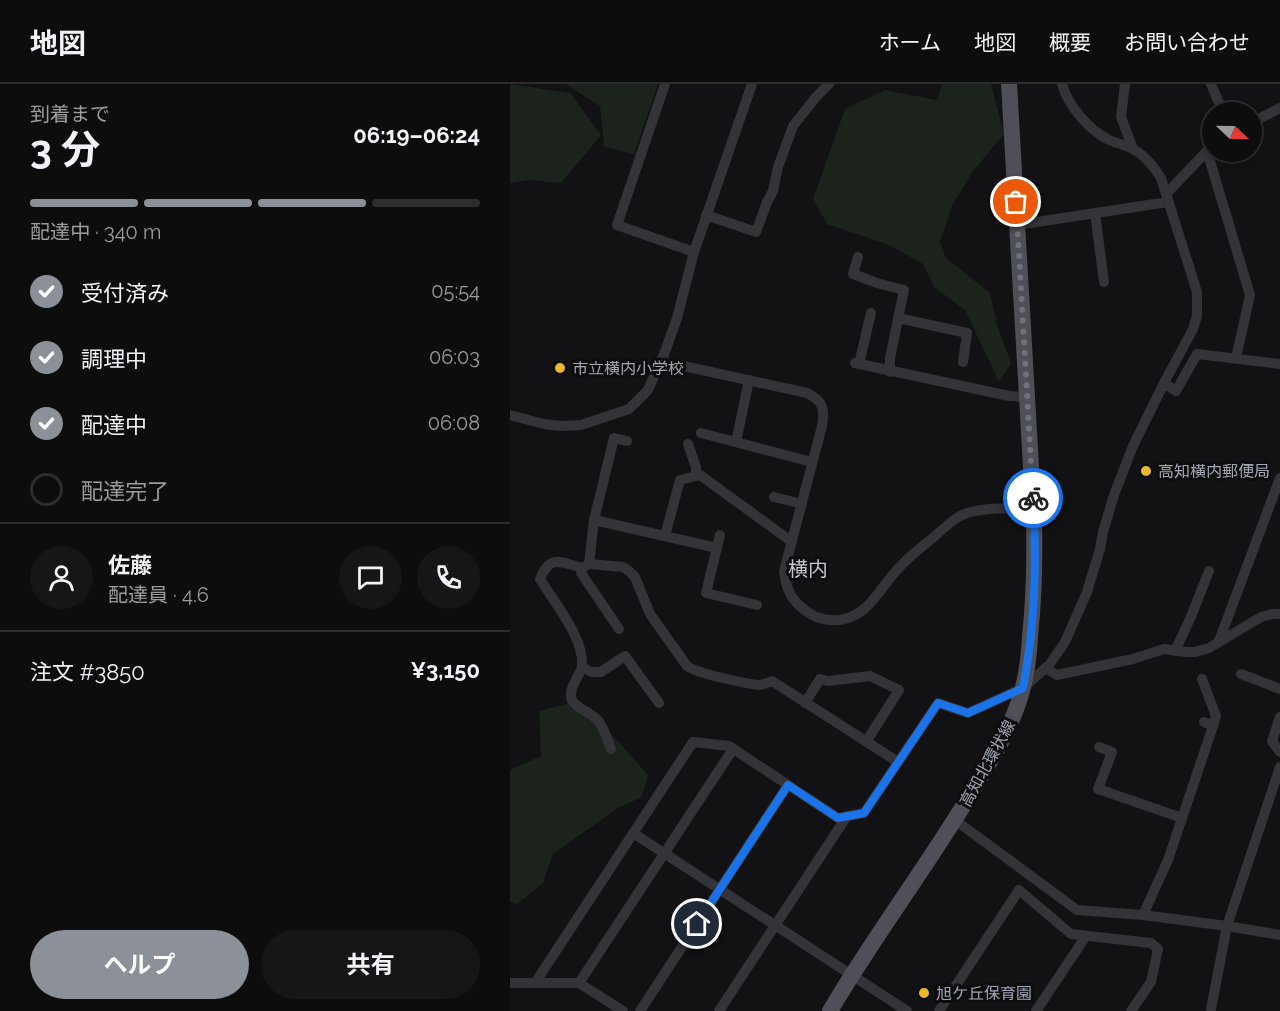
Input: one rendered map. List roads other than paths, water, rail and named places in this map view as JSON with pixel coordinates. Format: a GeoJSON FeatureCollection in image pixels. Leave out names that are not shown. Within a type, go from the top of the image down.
{"type":"FeatureCollection","features":[{"type":"Feature","properties":{"kind":"main road","name":"高知北環状線"},"geometry":{"type":"LineString","coordinates":[[830,1011],[955,820],[997,750],[1023,688],[1030,644],[1035,575],[1034,508],[1009,84]]}},
{"type":"Feature","properties":{"kind":"street"},"geometry":{"type":"LineString","coordinates":[[665,84],[617,225],[694,252]]}},
{"type":"Feature","properties":{"kind":"street"},"geometry":{"type":"LineString","coordinates":[[510,415],[561,426],[581,425],[629,409],[648,390],[677,318],[694,252],[752,84]]}},
{"type":"Feature","properties":{"kind":"street"},"geometry":{"type":"LineString","coordinates":[[706,215],[756,231],[773,191],[778,167],[793,126],[816,96],[829,84]]}},
{"type":"Feature","properties":{"kind":"street"},"geometry":{"type":"LineString","coordinates":[[535,983],[693,742],[729,746],[838,818],[864,813],[938,703],[968,713],[1023,688],[1049,665],[1065,642],[1087,592],[1114,495],[1133,446],[1193,329],[1198,302],[1197,292],[1161,178],[1149,161],[1133,149],[1108,140],[1092,128],[1074,108],[1062,84]]}},
{"type":"Feature","properties":{"kind":"street"},"geometry":{"type":"LineString","coordinates":[[1125,84],[1121,117],[1133,149]]}},
{"type":"Feature","properties":{"kind":"street"},"geometry":{"type":"LineString","coordinates":[[1211,84],[1219,102]]}},
{"type":"Feature","properties":{"kind":"street"},"geometry":{"type":"LineString","coordinates":[[1262,119],[1279,112]]}},
{"type":"Feature","properties":{"kind":"street"},"geometry":{"type":"LineString","coordinates":[[1017,225],[1095,213],[1167,198],[1202,157]]}},
{"type":"Feature","properties":{"kind":"street"},"geometry":{"type":"LineString","coordinates":[[1213,162],[1250,295],[1236,358]]}},
{"type":"Feature","properties":{"kind":"street"},"geometry":{"type":"LineString","coordinates":[[1095,213],[1104,282]]}},
{"type":"Feature","properties":{"kind":"street"},"geometry":{"type":"LineString","coordinates":[[858,257],[853,274],[904,290],[890,358],[890,372]]}},
{"type":"Feature","properties":{"kind":"street"},"geometry":{"type":"LineString","coordinates":[[871,313],[857,364],[1010,396],[1027,397]]}},
{"type":"Feature","properties":{"kind":"street"},"geometry":{"type":"LineString","coordinates":[[898,318],[967,333],[963,362]]}},
{"type":"Feature","properties":{"kind":"street"},"geometry":{"type":"LineString","coordinates":[[1164,383],[1176,391],[1197,354],[1280,364]]}},
{"type":"Feature","properties":{"kind":"street"},"geometry":{"type":"LineString","coordinates":[[661,361],[807,393],[818,399],[822,406],[823,416],[784,571],[786,585],[791,596],[806,611],[824,620],[847,619],[864,610],[906,560],[960,516],[977,511],[1034,508]]}},
{"type":"Feature","properties":{"kind":"street"},"geometry":{"type":"LineString","coordinates":[[736,442],[749,380]]}},
{"type":"Feature","properties":{"kind":"street"},"geometry":{"type":"LineString","coordinates":[[701,433],[812,462]]}},
{"type":"Feature","properties":{"kind":"street"},"geometry":{"type":"LineString","coordinates":[[619,629],[581,573],[585,566],[614,438],[627,441]]}},
{"type":"Feature","properties":{"kind":"street"},"geometry":{"type":"LineString","coordinates":[[688,444],[696,468],[696,476]]}},
{"type":"Feature","properties":{"kind":"street"},"geometry":{"type":"LineString","coordinates":[[665,536],[680,480],[700,475],[792,542]]}},
{"type":"Feature","properties":{"kind":"street"},"geometry":{"type":"LineString","coordinates":[[1220,641],[1280,478]]}},
{"type":"Feature","properties":{"kind":"street"},"geometry":{"type":"LineString","coordinates":[[774,497],[801,504]]}},
{"type":"Feature","properties":{"kind":"street"},"geometry":{"type":"LineString","coordinates":[[594,520],[717,548]]}},
{"type":"Feature","properties":{"kind":"street"},"geometry":{"type":"LineString","coordinates":[[720,535],[706,593],[757,605]]}},
{"type":"Feature","properties":{"kind":"street"},"geometry":{"type":"LineString","coordinates":[[611,749],[596,718],[572,700],[571,690],[582,667],[581,654],[576,637],[540,579],[544,569],[550,563],[557,561],[585,566],[623,567],[634,577],[650,614],[692,670],[760,685],[772,681],[898,762]]}},
{"type":"Feature","properties":{"kind":"street"},"geometry":{"type":"LineString","coordinates":[[1175,651],[1209,571]]}},
{"type":"Feature","properties":{"kind":"street"},"geometry":{"type":"LineString","coordinates":[[1045,668],[1057,675],[1133,659],[1164,649],[1195,652],[1209,648],[1261,617],[1280,614]]}},
{"type":"Feature","properties":{"kind":"street"},"geometry":{"type":"LineString","coordinates":[[582,667],[591,672],[601,672],[625,656],[659,703]]}},
{"type":"Feature","properties":{"kind":"street"},"geometry":{"type":"LineString","coordinates":[[1241,674],[1280,689]]}},
{"type":"Feature","properties":{"kind":"street"},"geometry":{"type":"LineString","coordinates":[[805,703],[820,680],[870,676],[899,690],[866,742]]}},
{"type":"Feature","properties":{"kind":"street"},"geometry":{"type":"LineString","coordinates":[[1143,915],[1168,860],[1208,724],[1216,716],[1202,679]]}},
{"type":"Feature","properties":{"kind":"street"},"geometry":{"type":"LineString","coordinates":[[1280,717],[1272,741],[1280,752]]}},
{"type":"Feature","properties":{"kind":"street"},"geometry":{"type":"LineString","coordinates":[[1100,747],[1112,752],[1098,789],[1182,818]]}},
{"type":"Feature","properties":{"kind":"street"},"geometry":{"type":"LineString","coordinates":[[579,983],[733,749]]}},
{"type":"Feature","properties":{"kind":"street"},"geometry":{"type":"LineString","coordinates":[[1211,1009],[1227,926],[1280,767]]}},
{"type":"Feature","properties":{"kind":"street"},"geometry":{"type":"LineString","coordinates":[[640,1011],[788,785]]}},
{"type":"Feature","properties":{"kind":"street"},"geometry":{"type":"LineString","coordinates":[[719,1011],[847,816]]}},
{"type":"Feature","properties":{"kind":"street"},"geometry":{"type":"LineString","coordinates":[[955,820],[1077,910],[1143,915],[1280,935]]}},
{"type":"Feature","properties":{"kind":"street"},"geometry":{"type":"LineString","coordinates":[[633,833],[907,1011]]}},
{"type":"Feature","properties":{"kind":"street"},"geometry":{"type":"LineString","coordinates":[[939,1011],[1019,891],[1071,934],[1151,943],[1158,950],[1150,982],[1131,1011]]}},
{"type":"Feature","properties":{"kind":"street"},"geometry":{"type":"LineString","coordinates":[[1036,1011],[1086,936]]}},
{"type":"Feature","properties":{"kind":"street"},"geometry":{"type":"LineString","coordinates":[[510,983],[579,983],[618,1008]]}},
{"type":"Feature","properties":{"kind":"street"},"geometry":{"type":"LineString","coordinates":[[603,1011],[618,1008]]}},
{"type":"Feature","properties":{"kind":"place","name":"市立横内小学校"},"geometry":{"type":"Point","coordinates":[560,368]}},
{"type":"Feature","properties":{"kind":"place","name":"高知横内郵便局"},"geometry":{"type":"Point","coordinates":[1146,471]}},
{"type":"Feature","properties":{"kind":"place","name":"旭ケ丘保育園"},"geometry":{"type":"Point","coordinates":[924,993]}},
{"type":"Feature","properties":{"kind":"district","name":"横内"},"geometry":{"type":"Point","coordinates":[808,569]}}]}
